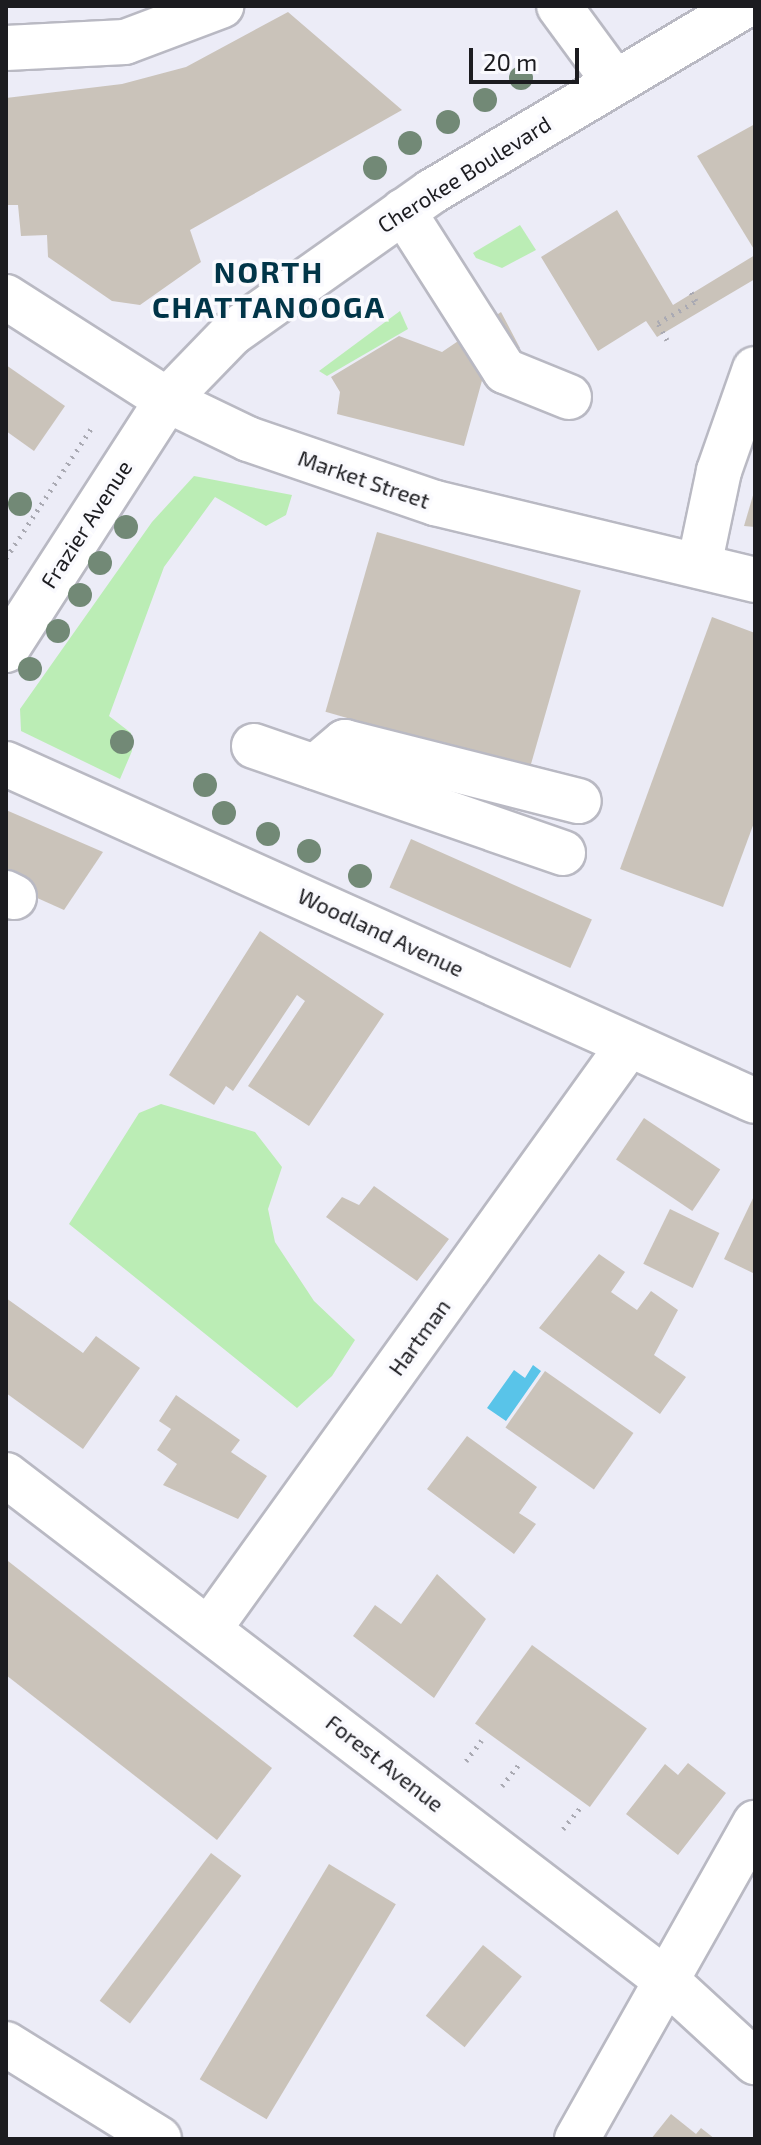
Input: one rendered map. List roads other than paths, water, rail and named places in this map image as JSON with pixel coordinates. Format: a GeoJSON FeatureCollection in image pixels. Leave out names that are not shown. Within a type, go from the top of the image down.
{"type":"FeatureCollection","features":[{"type":"Feature","properties":{"kind":"street"},"geometry":{"type":"LineString","coordinates":[[6,48],[125,42],[221,6]]}},
{"type":"Feature","properties":{"kind":"street"},"geometry":{"type":"LineString","coordinates":[[559,6],[614,81]]}},
{"type":"Feature","properties":{"kind":"street","name":"Cherokee Boulevard"},"geometry":{"type":"LineString","coordinates":[[167,400],[232,333],[403,211],[614,81],[744,6]]}},
{"type":"Feature","properties":{"kind":"street"},"geometry":{"type":"LineString","coordinates":[[403,211],[505,371],[569,397]]}},
{"type":"Feature","properties":{"kind":"street","name":"Market Street"},"geometry":{"type":"LineString","coordinates":[[6,297],[167,400],[248,439],[435,503],[755,580]]}},
{"type":"Feature","properties":{"kind":"street"},"geometry":{"type":"LineString","coordinates":[[699,566],[719,471],[755,369]]}},
{"type":"Feature","properties":{"kind":"street","name":"Frazier Avenue"},"geometry":{"type":"LineString","coordinates":[[6,650],[167,400]]}},
{"type":"Feature","properties":{"kind":"street"},"geometry":{"type":"LineString","coordinates":[[315,767],[345,742],[579,801]]}},
{"type":"Feature","properties":{"kind":"street"},"geometry":{"type":"LineString","coordinates":[[254,746],[563,853]]}},
{"type":"Feature","properties":{"kind":"street","name":"Woodland Avenue"},"geometry":{"type":"LineString","coordinates":[[6,764],[755,1101]]}},
{"type":"Feature","properties":{"kind":"street","name":"Hartman"},"geometry":{"type":"LineString","coordinates":[[209,1629],[628,1046]]}},
{"type":"Feature","properties":{"kind":"street","name":"Forest Avenue"},"geometry":{"type":"LineString","coordinates":[[6,1475],[667,1981],[755,2062]]}},
{"type":"Feature","properties":{"kind":"street"},"geometry":{"type":"LineString","coordinates":[[577,2139],[755,1823]]}},
{"type":"Feature","properties":{"kind":"street"},"geometry":{"type":"LineString","coordinates":[[6,2044],[159,2139]]}},
{"type":"Feature","properties":{"kind":"water"},"geometry":{"type":"Polygon","coordinates":[[[533,1365],[541,1371],[506,1421],[487,1408],[514,1370],[525,1378],[533,1365]]]}},
{"type":"Feature","properties":{"kind":"district","name":"NORTH CHATTANOOGA"},"geometry":{"type":"Point","coordinates":[269,288]}}]}
